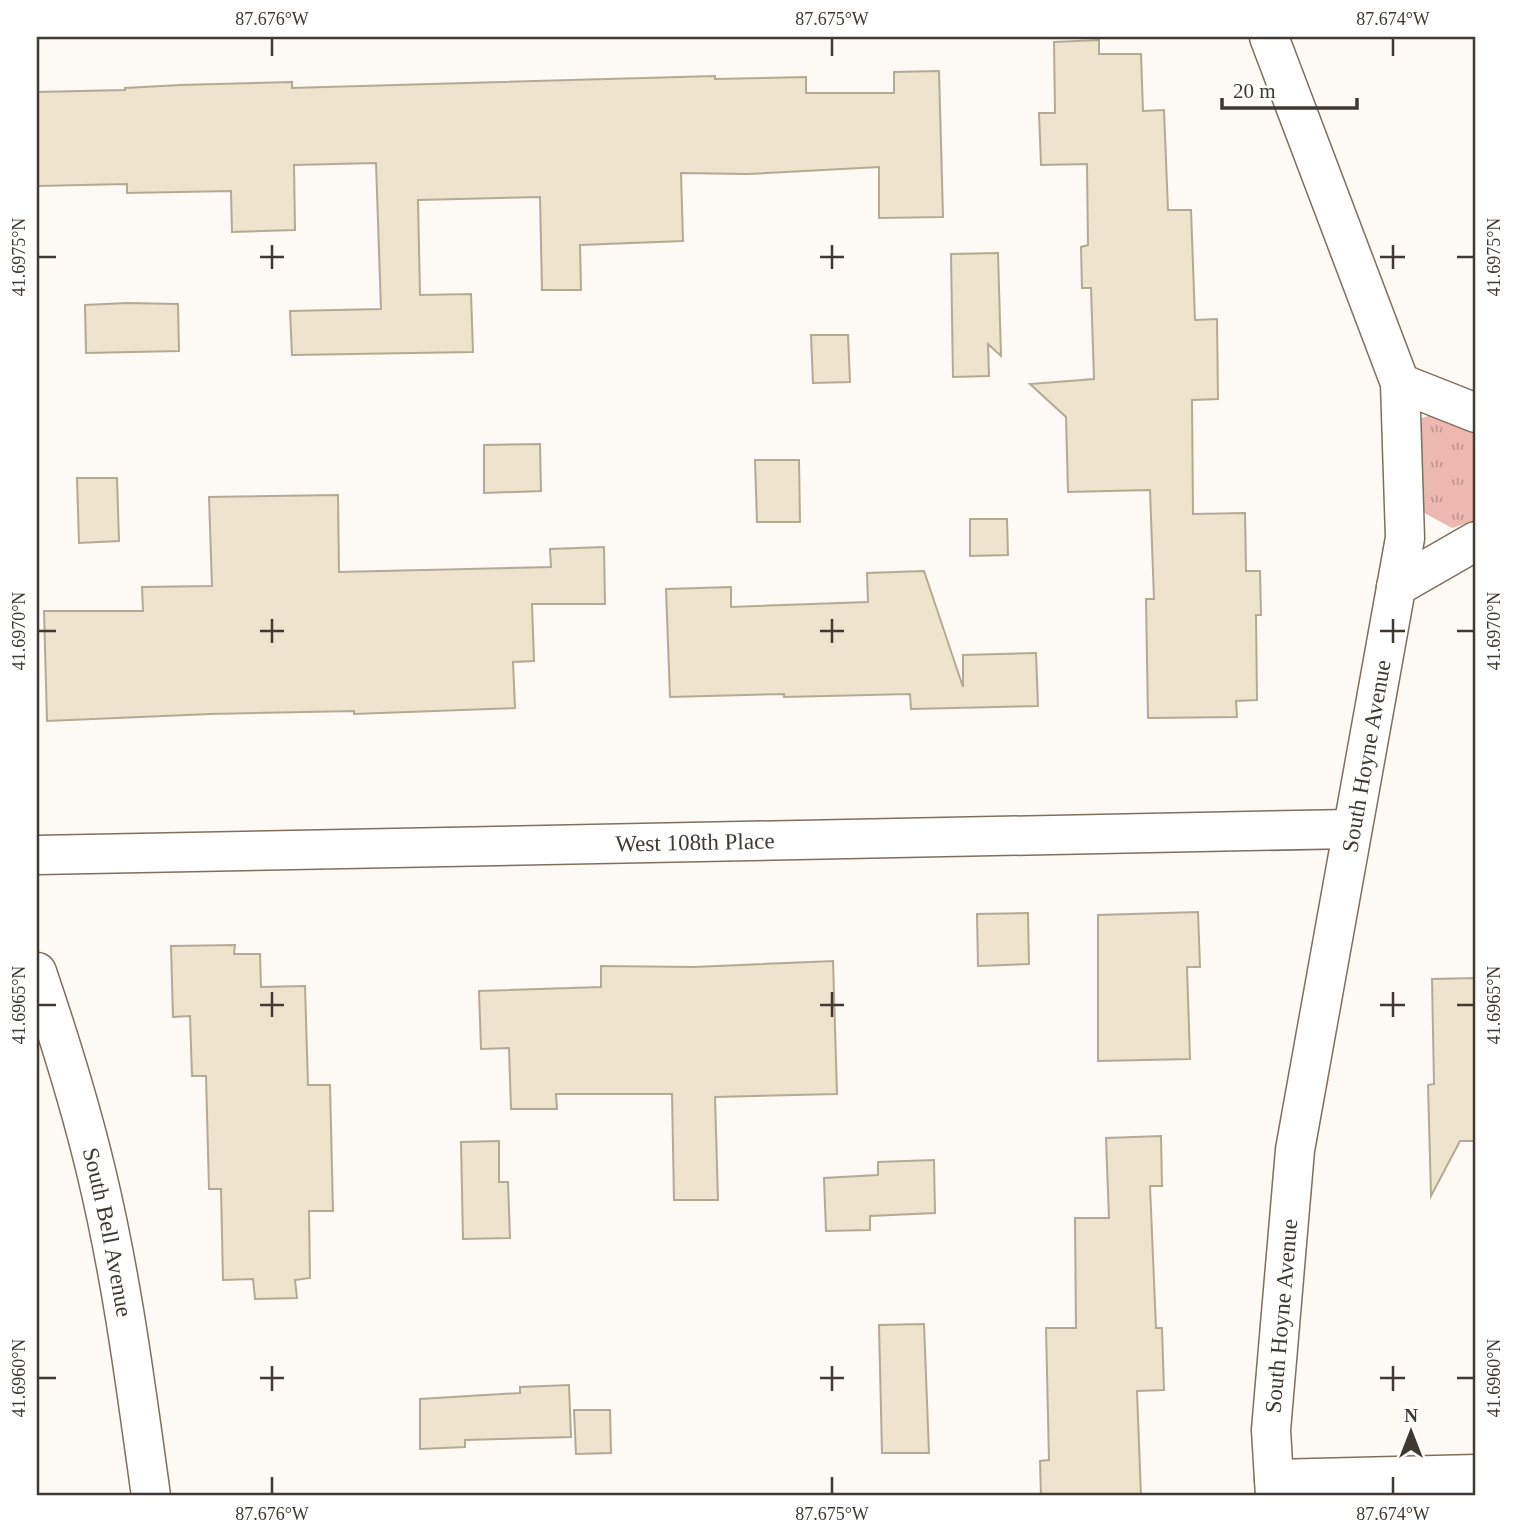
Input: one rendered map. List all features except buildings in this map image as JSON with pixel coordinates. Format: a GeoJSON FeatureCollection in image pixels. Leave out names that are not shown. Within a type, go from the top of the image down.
{"type":"FeatureCollection","features":[{"type":"Feature","properties":{"kind":"street","name":"South Hoyne Avenue"},"geometry":{"type":"LineString","coordinates":[[1269,37],[1400,383],[1405,538],[1295,1150],[1272,1430],[1275,1488]]}},
{"type":"Feature","properties":{"kind":"street"},"geometry":{"type":"LineString","coordinates":[[1400,383],[1476,413]]}},
{"type":"Feature","properties":{"kind":"street"},"geometry":{"type":"LineString","coordinates":[[1396,587],[1476,541]]}},
{"type":"Feature","properties":{"kind":"street","name":"West 108th Place"},"geometry":{"type":"LineString","coordinates":[[37,855],[1352,829]]}},
{"type":"Feature","properties":{"kind":"street","name":"South Bell Avenue"},"geometry":{"type":"LineString","coordinates":[[37,972],[55,1024],[96,1171],[130,1347],[151,1496]]}},
{"type":"Feature","properties":{"kind":"street"},"geometry":{"type":"LineString","coordinates":[[1275,1488],[1476,1474]]}},
{"type":"Feature","properties":{"kind":"green space"},"geometry":{"type":"Polygon","coordinates":[[[1437,413],[1476,434],[1476,520],[1452,528],[1419,510],[1416,420],[1437,413]]]}}]}
